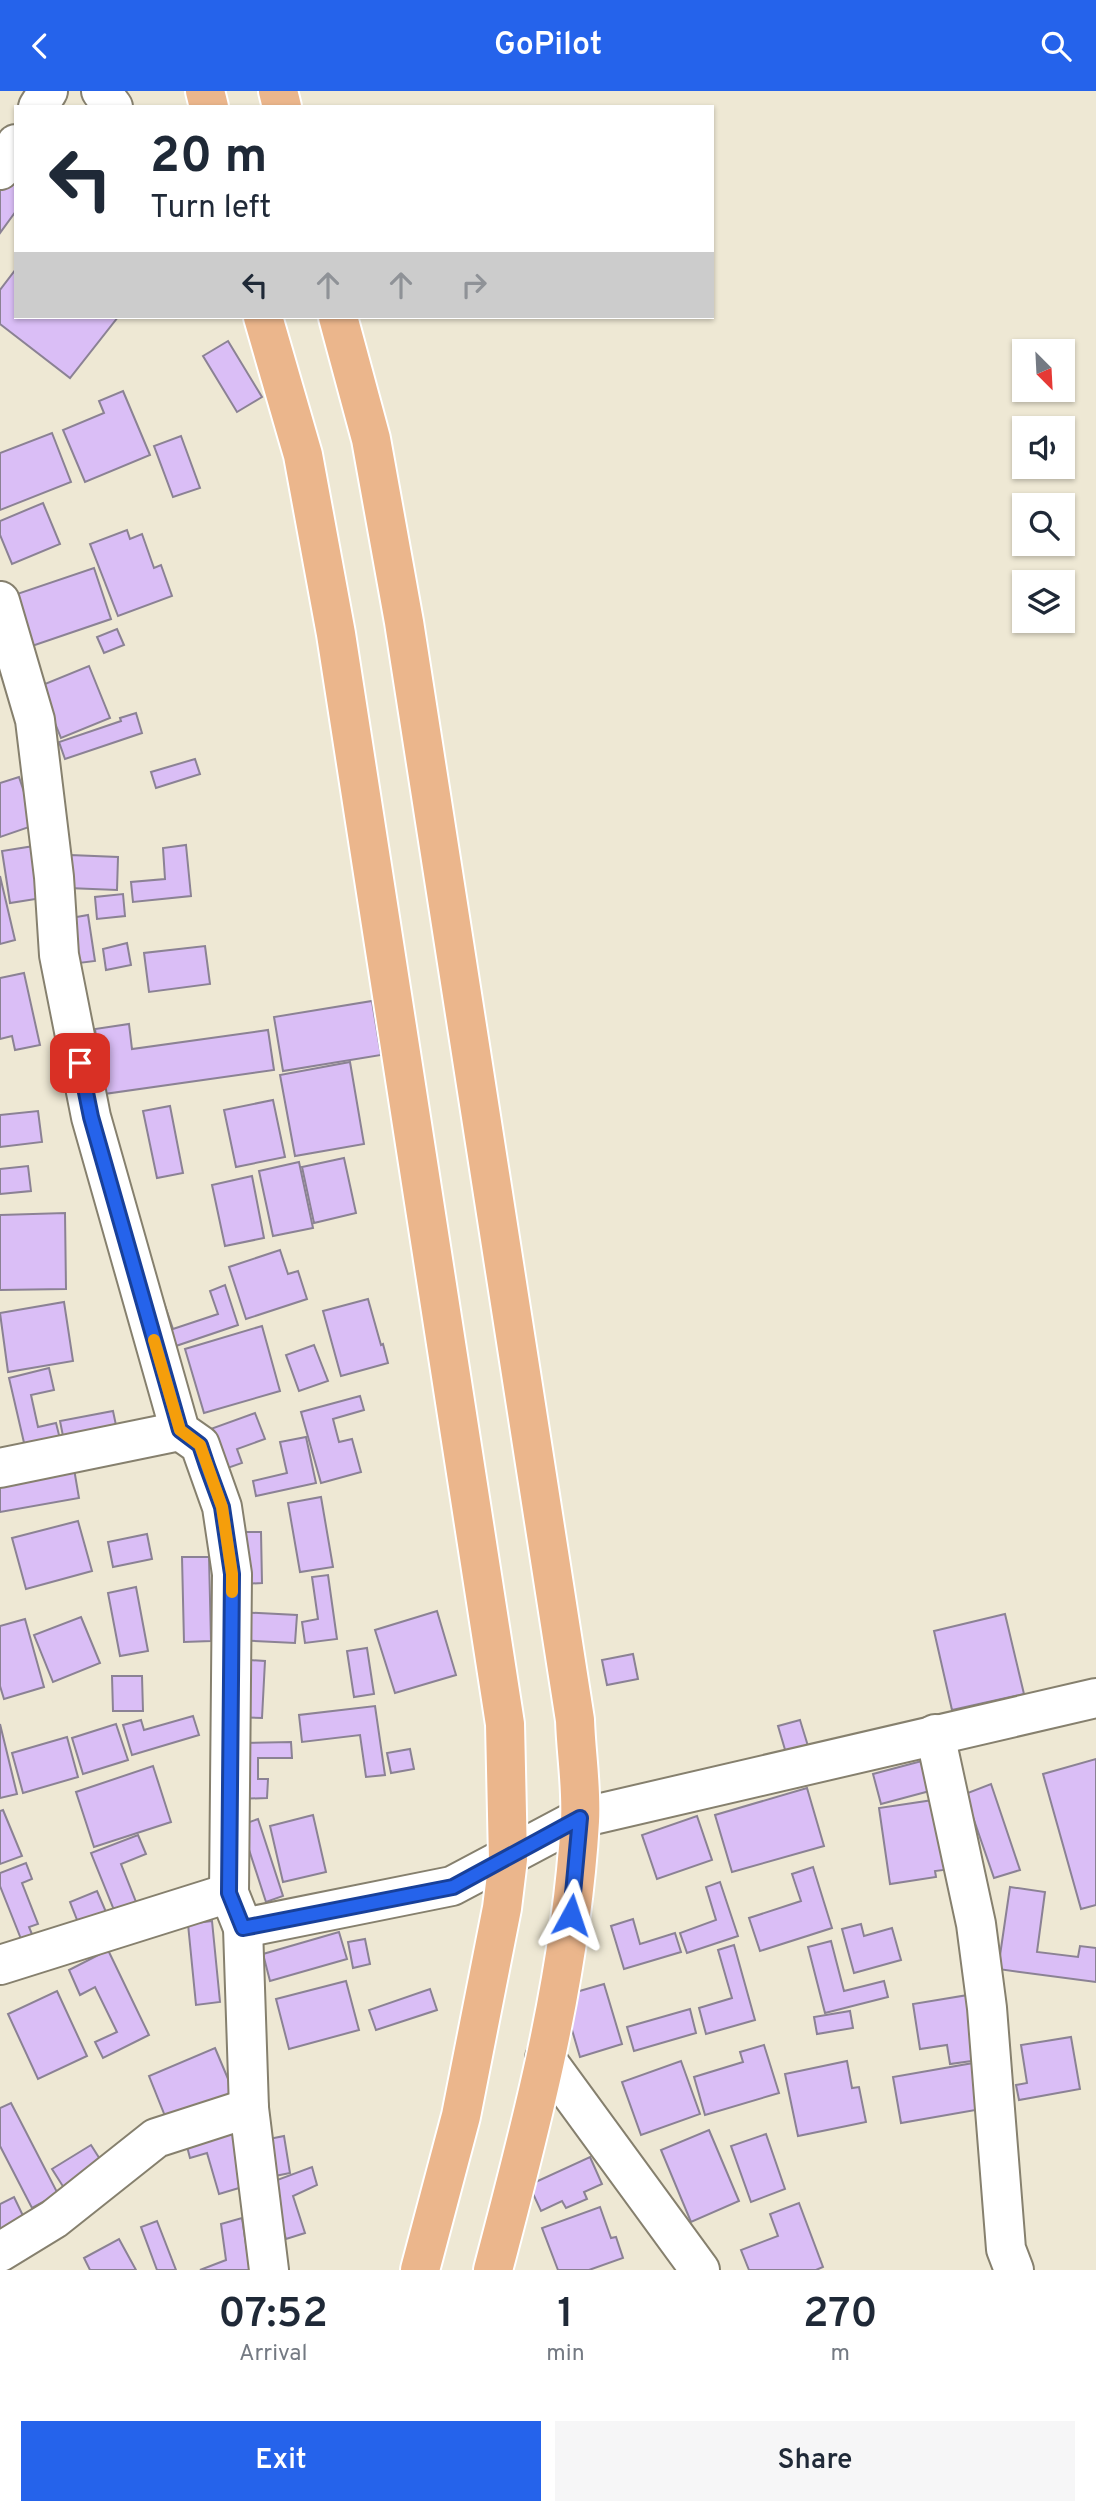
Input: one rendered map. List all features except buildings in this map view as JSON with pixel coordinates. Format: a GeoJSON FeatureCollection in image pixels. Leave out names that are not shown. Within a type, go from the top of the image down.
{"type":"FeatureCollection","features":[{"type":"Feature","properties":{"kind":"main road"},"geometry":{"type":"LineString","coordinates":[[264,319],[303,455],[338,648],[505,1724],[508,1859],[502,1908],[461,2116],[421,2270]]}},
{"type":"Feature","properties":{"kind":"main road"},"geometry":{"type":"LineString","coordinates":[[339,319],[371,439],[404,622],[575,1720],[580,1818],[571,1915],[529,2134],[493,2270]]}},
{"type":"Feature","properties":{"kind":"street"},"geometry":{"type":"LineString","coordinates":[[0,170],[14,147]]}},
{"type":"Feature","properties":{"kind":"street"},"geometry":{"type":"LineString","coordinates":[[0,601],[35,720],[54,877],[59,955],[91,1117],[180,1430],[200,1445],[222,1507],[232,1574],[236,1911],[249,2108],[269,2270]]}},
{"type":"Feature","properties":{"kind":"street"},"geometry":{"type":"LineString","coordinates":[[0,1468],[180,1430]]}},
{"type":"Feature","properties":{"kind":"street"},"geometry":{"type":"LineString","coordinates":[[0,1965],[236,1911],[453,1887],[580,1818],[1096,1698]]}},
{"type":"Feature","properties":{"kind":"street"},"geometry":{"type":"LineString","coordinates":[[935,1734],[975,1924],[987,2008],[1006,2249],[1014,2270]]}},
{"type":"Feature","properties":{"kind":"street"},"geometry":{"type":"LineString","coordinates":[[545,2058],[700,2270]]}},
{"type":"Feature","properties":{"kind":"street"},"geometry":{"type":"LineString","coordinates":[[0,2252],[54,2219],[156,2138],[249,2108]]}},
{"type":"Feature","properties":{"kind":"slow traffic"},"geometry":{"type":"LineString","coordinates":[[154,1340],[180,1430],[200,1445],[222,1507],[232,1574],[232,1592]]}},
{"type":"Feature","properties":{"kind":"route"},"geometry":{"type":"LineString","coordinates":[[80,1063],[91,1117],[180,1430],[200,1445],[222,1507],[232,1574],[229,1893],[243,1928],[453,1887],[580,1818],[571,1915]]}}]}
